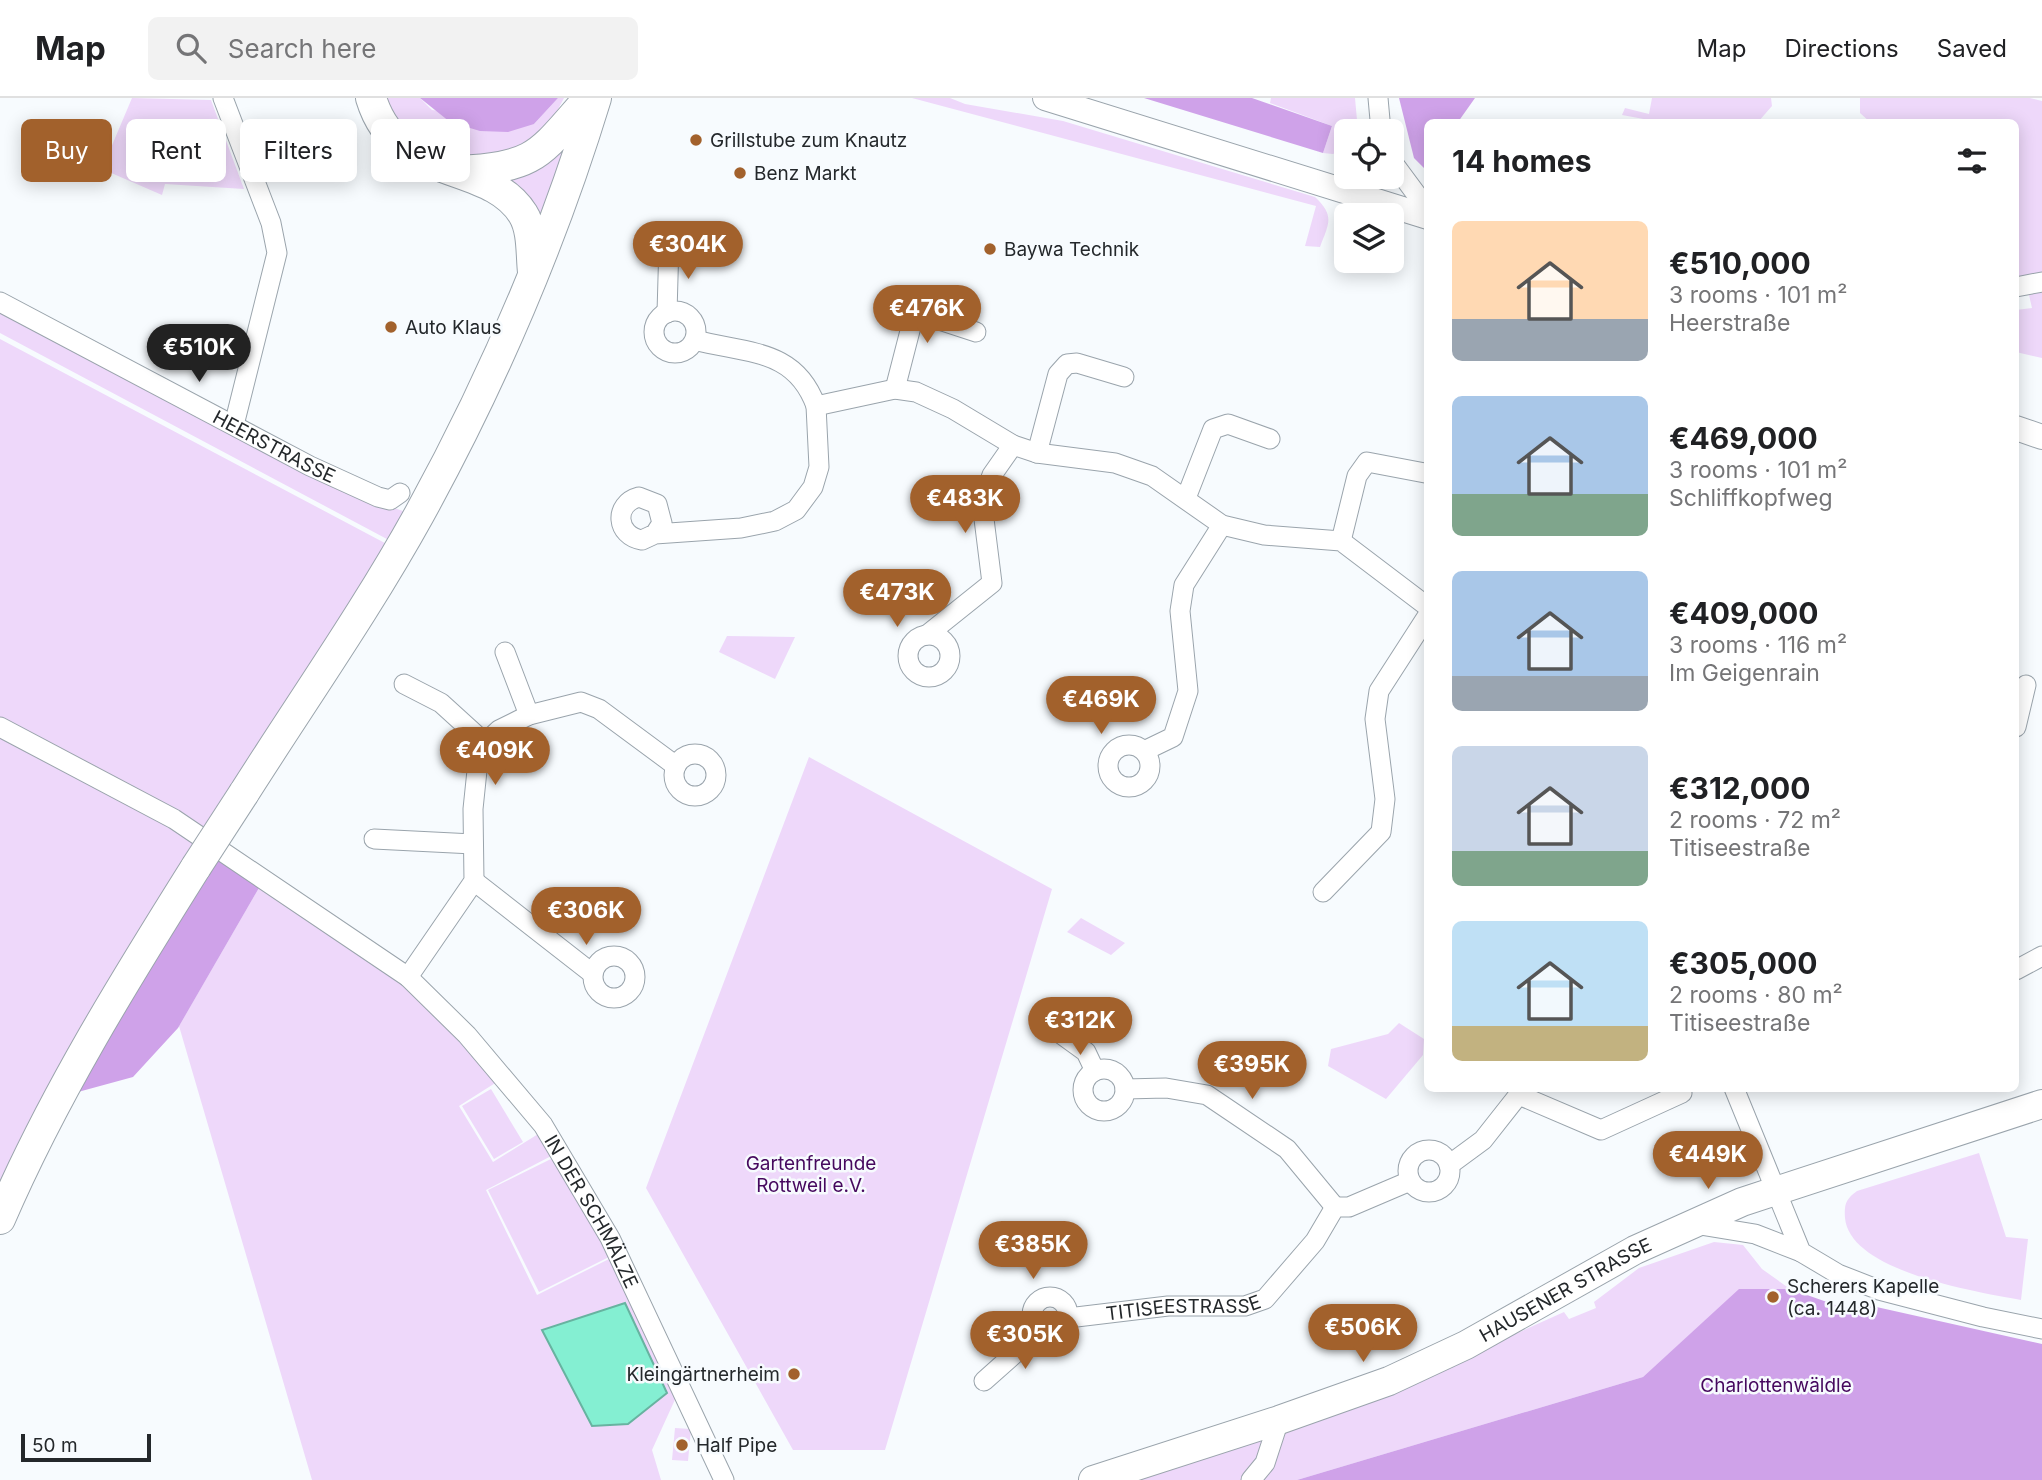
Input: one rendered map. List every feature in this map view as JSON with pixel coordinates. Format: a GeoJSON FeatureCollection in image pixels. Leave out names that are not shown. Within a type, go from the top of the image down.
{"type":"FeatureCollection","features":[{"type":"Feature","properties":{"kind":"main road"},"geometry":{"type":"LineString","coordinates":[[371,98],[377,119]]}},
{"type":"Feature","properties":{"kind":"main road"},"geometry":{"type":"LineString","coordinates":[[470,170],[494,169],[521,162],[539,153],[557,137],[589,98]]}},
{"type":"Feature","properties":{"kind":"main road"},"geometry":{"type":"LineString","coordinates":[[0,1219],[62,1094],[130,973],[385,572],[409,505],[493,368],[534,273],[575,166],[596,98]]}},
{"type":"Feature","properties":{"kind":"main road"},"geometry":{"type":"LineString","coordinates":[[470,179],[506,194],[524,215],[534,273]]}},
{"type":"Feature","properties":{"kind":"main road","name":"HAUSENER STRASSE"},"geometry":{"type":"LineString","coordinates":[[1093,1480],[1389,1381],[1466,1345],[1635,1250],[1774,1190],[2042,1104]]}},
{"type":"Feature","properties":{"kind":"street"},"geometry":{"type":"LineString","coordinates":[[223,98],[271,223],[277,253],[234,425]]}},
{"type":"Feature","properties":{"kind":"street"},"geometry":{"type":"LineString","coordinates":[[1045,98],[1334,178]]}},
{"type":"Feature","properties":{"kind":"street"},"geometry":{"type":"LineString","coordinates":[[1378,98],[1380,119]]}},
{"type":"Feature","properties":{"kind":"street"},"geometry":{"type":"LineString","coordinates":[[1404,178],[1424,205]]}},
{"type":"Feature","properties":{"kind":"street"},"geometry":{"type":"LineString","coordinates":[[1371,189],[1424,215]]}},
{"type":"Feature","properties":{"kind":"street"},"geometry":{"type":"LineString","coordinates":[[667,313],[669,243],[705,244]]}},
{"type":"Feature","properties":{"kind":"street"},"geometry":{"type":"LineString","coordinates":[[2019,286],[2042,282]]}},
{"type":"Feature","properties":{"kind":"street","name":"HEERSTRASSE"},"geometry":{"type":"LineString","coordinates":[[0,302],[378,497],[409,505]]}},
{"type":"Feature","properties":{"kind":"street"},"geometry":{"type":"LineString","coordinates":[[674,311],[688,315],[696,327],[695,340],[681,353],[662,349],[654,330],[661,317],[674,311]]}},
{"type":"Feature","properties":{"kind":"street"},"geometry":{"type":"LineString","coordinates":[[895,388],[912,323],[924,315],[976,332]]}},
{"type":"Feature","properties":{"kind":"street"},"geometry":{"type":"LineString","coordinates":[[656,534],[741,528],[775,522],[796,510],[813,487],[820,467],[816,406],[808,384],[790,366],[766,354],[695,340]]}},
{"type":"Feature","properties":{"kind":"street"},"geometry":{"type":"LineString","coordinates":[[1037,453],[1058,374],[1067,364],[1077,363],[1124,376]]}},
{"type":"Feature","properties":{"kind":"street"},"geometry":{"type":"LineString","coordinates":[[816,406],[895,388],[916,392],[953,409],[1013,445],[1037,453],[1115,463],[1152,476],[1222,525],[1264,535],[1341,541],[1424,604]]}},
{"type":"Feature","properties":{"kind":"street"},"geometry":{"type":"LineString","coordinates":[[1186,498],[1213,429],[1228,424],[1270,439]]}},
{"type":"Feature","properties":{"kind":"street"},"geometry":{"type":"LineString","coordinates":[[2019,429],[2042,437]]}},
{"type":"Feature","properties":{"kind":"street"},"geometry":{"type":"LineString","coordinates":[[927,635],[992,583],[982,503],[992,475],[1013,445]]}},
{"type":"Feature","properties":{"kind":"street"},"geometry":{"type":"LineString","coordinates":[[1341,541],[1357,475],[1367,462],[1424,473]]}},
{"type":"Feature","properties":{"kind":"street"},"geometry":{"type":"LineString","coordinates":[[1144,751],[1173,737],[1188,691],[1180,611],[1184,585],[1222,525]]}},
{"type":"Feature","properties":{"kind":"street"},"geometry":{"type":"LineString","coordinates":[[1323,892],[1381,832],[1385,799],[1375,719],[1379,691],[1424,621]]}},
{"type":"Feature","properties":{"kind":"street"},"geometry":{"type":"LineString","coordinates":[[505,652],[530,715]]}},
{"type":"Feature","properties":{"kind":"street"},"geometry":{"type":"LineString","coordinates":[[404,684],[441,703],[485,743]]}},
{"type":"Feature","properties":{"kind":"street"},"geometry":{"type":"LineString","coordinates":[[2019,716],[2028,684]]}},
{"type":"Feature","properties":{"kind":"street"},"geometry":{"type":"LineString","coordinates":[[408,977],[474,881],[473,844],[478,761],[485,743],[499,730],[530,715],[581,702],[599,709],[676,766]]}},
{"type":"Feature","properties":{"kind":"street","name":"IN DER SCHMÄLZE"},"geometry":{"type":"LineString","coordinates":[[0,727],[174,820],[408,977],[467,1035],[543,1125],[610,1238],[724,1480]]}},
{"type":"Feature","properties":{"kind":"street"},"geometry":{"type":"LineString","coordinates":[[374,839],[473,844]]}},
{"type":"Feature","properties":{"kind":"street"},"geometry":{"type":"LineString","coordinates":[[474,881],[593,974]]}},
{"type":"Feature","properties":{"kind":"street"},"geometry":{"type":"LineString","coordinates":[[2019,968],[2042,956]]}},
{"type":"Feature","properties":{"kind":"street"},"geometry":{"type":"LineString","coordinates":[[1039,1018],[1086,1052],[1095,1071]]}},
{"type":"Feature","properties":{"kind":"street"},"geometry":{"type":"LineString","coordinates":[[1095,1071],[1083,1087],[1090,1106],[1102,1111],[1116,1107],[1125,1089]]}},
{"type":"Feature","properties":{"kind":"street"},"geometry":{"type":"LineString","coordinates":[[1095,1071],[1115,1072],[1125,1089]]}},
{"type":"Feature","properties":{"kind":"street"},"geometry":{"type":"LineString","coordinates":[[1125,1089],[1166,1088],[1208,1095],[1287,1149],[1335,1207],[1349,1207],[1410,1181]]}},
{"type":"Feature","properties":{"kind":"street"},"geometry":{"type":"LineString","coordinates":[[1449,1165],[1434,1151],[1421,1152],[1408,1167],[1410,1181],[1422,1191],[1435,1191],[1446,1183],[1449,1165],[1483,1140],[1521,1092],[1601,1130],[1682,1093]]}},
{"type":"Feature","properties":{"kind":"street"},"geometry":{"type":"LineString","coordinates":[[1736,1092],[1801,1252]]}},
{"type":"Feature","properties":{"kind":"street","name":"TITISEESTRASSE"},"geometry":{"type":"LineString","coordinates":[[1068,1318],[1168,1306],[1245,1306],[1265,1299],[1315,1241],[1335,1207]]}},
{"type":"Feature","properties":{"kind":"street"},"geometry":{"type":"LineString","coordinates":[[1694,1224],[1755,1234],[1801,1252],[1838,1274],[1879,1290],[2042,1329]]}},
{"type":"Feature","properties":{"kind":"street"},"geometry":{"type":"LineString","coordinates":[[984,1381],[1040,1331],[1058,1332],[1068,1318],[1062,1301],[1050,1297],[1039,1300],[1031,1316],[1040,1331]]}},
{"type":"Feature","properties":{"kind":"street"},"geometry":{"type":"LineString","coordinates":[[1251,1480],[1265,1462],[1279,1420]]}},
{"type":"Feature","properties":{"kind":"green space"},"geometry":{"type":"Polygon","coordinates":[[[132,98],[211,100],[218,119],[126,119],[126,179],[112,173],[112,145],[132,98]]]}},
{"type":"Feature","properties":{"kind":"green space"},"geometry":{"type":"Polygon","coordinates":[[[384,98],[420,98],[432,110],[534,124],[558,98],[564,98],[545,134],[524,150],[470,161],[470,119],[398,119],[387,108],[384,98]]]}},
{"type":"Feature","properties":{"kind":"green space"},"geometry":{"type":"Polygon","coordinates":[[[420,98],[558,98],[534,124],[508,132],[470,128],[470,119],[446,119],[420,98]]]}},
{"type":"Feature","properties":{"kind":"green space"},"geometry":{"type":"Polygon","coordinates":[[[912,98],[950,98],[965,104],[1063,121],[1315,197],[1328,215],[1326,232],[1320,247],[1305,246],[1316,206],[912,98]]]}},
{"type":"Feature","properties":{"kind":"green space"},"geometry":{"type":"Polygon","coordinates":[[[1144,98],[1252,98],[1332,126],[1323,153],[1144,98]]]}},
{"type":"Feature","properties":{"kind":"green space"},"geometry":{"type":"Polygon","coordinates":[[[1271,98],[1355,98],[1357,119],[1334,119],[1334,154],[1323,153],[1332,126],[1270,103],[1271,98]]]}},
{"type":"Feature","properties":{"kind":"green space"},"geometry":{"type":"Polygon","coordinates":[[[1399,98],[1475,98],[1460,119],[1424,119],[1424,168],[1414,158],[1399,98]]]}},
{"type":"Feature","properties":{"kind":"green space"},"geometry":{"type":"Polygon","coordinates":[[[1652,98],[1771,98],[1772,106],[1761,119],[1644,119],[1622,115],[1625,108],[1649,114],[1652,98]]]}},
{"type":"Feature","properties":{"kind":"green space"},"geometry":{"type":"Polygon","coordinates":[[[1860,98],[2030,98],[2042,101],[2042,276],[2019,280],[2019,119],[1867,119],[1860,113],[1860,98]]]}},
{"type":"Feature","properties":{"kind":"green space"},"geometry":{"type":"Polygon","coordinates":[[[572,137],[540,233],[502,185],[572,137]]]}},
{"type":"Feature","properties":{"kind":"green space"},"geometry":{"type":"Polygon","coordinates":[[[226,140],[244,189],[165,184],[162,195],[132,182],[226,182],[226,140]]]}},
{"type":"Feature","properties":{"kind":"green space"},"geometry":{"type":"Polygon","coordinates":[[[2042,292],[2042,358],[2019,353],[2019,310],[2032,308],[2029,295],[2042,292]]]}},
{"type":"Feature","properties":{"kind":"green space"},"geometry":{"type":"Polygon","coordinates":[[[0,307],[385,505],[418,516],[400,546],[0,333],[0,307]]]}},
{"type":"Feature","properties":{"kind":"green space"},"geometry":{"type":"Polygon","coordinates":[[[0,339],[398,550],[216,845],[0,725],[0,339]]]}},
{"type":"Feature","properties":{"kind":"green space"},"geometry":{"type":"Polygon","coordinates":[[[727,636],[795,637],[775,679],[719,652],[727,636]]]}},
{"type":"Feature","properties":{"kind":"green space"},"geometry":{"type":"Polygon","coordinates":[[[0,730],[213,848],[0,1209],[0,730]]]}},
{"type":"Feature","properties":{"kind":"green space","name":"Gartenfreunde Rottweil e.V."},"geometry":{"type":"Polygon","coordinates":[[[809,757],[1052,889],[885,1450],[793,1450],[646,1188],[809,757]]]}},
{"type":"Feature","properties":{"kind":"green space"},"geometry":{"type":"Polygon","coordinates":[[[218,851],[263,881],[178,1028],[133,1077],[67,1095],[218,851]]]}},
{"type":"Feature","properties":{"kind":"green space"},"geometry":{"type":"Polygon","coordinates":[[[263,881],[408,981],[500,1080],[459,1106],[493,1162],[543,1131],[557,1153],[486,1190],[537,1295],[615,1256],[678,1393],[652,1450],[661,1480],[312,1480],[179,1026],[263,881]]]}},
{"type":"Feature","properties":{"kind":"green space"},"geometry":{"type":"Polygon","coordinates":[[[1081,918],[1125,943],[1111,955],[1067,932],[1081,918]]]}},
{"type":"Feature","properties":{"kind":"green space"},"geometry":{"type":"Polygon","coordinates":[[[1399,1023],[1424,1039],[1423,1055],[1386,1099],[1328,1066],[1331,1049],[1388,1034],[1399,1023]]]}},
{"type":"Feature","properties":{"kind":"green space"},"geometry":{"type":"Polygon","coordinates":[[[491,1089],[523,1142],[494,1159],[462,1106],[491,1089]]]}},
{"type":"Feature","properties":{"kind":"green space"},"geometry":{"type":"Polygon","coordinates":[[[1979,1153],[2006,1237],[2028,1239],[2021,1300],[1948,1285],[1892,1266],[1869,1252],[1852,1237],[1845,1218],[1846,1202],[1857,1191],[1979,1153]]]}},
{"type":"Feature","properties":{"kind":"green space"},"geometry":{"type":"Polygon","coordinates":[[[559,1155],[611,1256],[539,1292],[488,1190],[559,1155]]]}},
{"type":"Feature","properties":{"kind":"green space"},"geometry":{"type":"Polygon","coordinates":[[[1714,1242],[1743,1245],[1762,1269],[1790,1289],[1739,1290],[1643,1377],[1297,1480],[1125,1480],[1502,1340],[1564,1312],[1569,1319],[1596,1308],[1594,1302],[1639,1268],[1714,1242]]]}},
{"type":"Feature","properties":{"kind":"green space","name":"Charlottenwäldle"},"geometry":{"type":"Polygon","coordinates":[[[1739,1289],[1790,1289],[1844,1308],[1872,1306],[2042,1344],[2042,1480],[1297,1480],[1643,1377],[1739,1289]]]}},
{"type":"Feature","properties":{"kind":"green space","name":"Half Pipe"},"geometry":{"type":"Polygon","coordinates":[[[675,1428],[691,1429],[688,1461],[672,1460],[675,1428]]]}},
{"type":"Feature","properties":{"kind":"shaded area"},"geometry":{"type":"Polygon","coordinates":[[[625,1303],[667,1393],[628,1424],[592,1426],[542,1330],[625,1303]]]}},
{"type":"Feature","properties":{"kind":"place","name":"Grillstube zum Knautz"},"geometry":{"type":"Point","coordinates":[696,140]}},
{"type":"Feature","properties":{"kind":"place","name":"Benz Markt"},"geometry":{"type":"Point","coordinates":[740,173]}},
{"type":"Feature","properties":{"kind":"place","name":"Baywa Technik"},"geometry":{"type":"Point","coordinates":[990,249]}},
{"type":"Feature","properties":{"kind":"place","name":"Auto Klaus"},"geometry":{"type":"Point","coordinates":[391,327]}},
{"type":"Feature","properties":{"kind":"place","name":"Scherers Kapelle (ca. 1448)"},"geometry":{"type":"Point","coordinates":[1773,1297]}},
{"type":"Feature","properties":{"kind":"place","name":"Kleingärtnerheim"},"geometry":{"type":"Point","coordinates":[794,1374]}},
{"type":"Feature","properties":{"kind":"place","name":"Half Pipe"},"geometry":{"type":"Point","coordinates":[682,1445]}}]}
